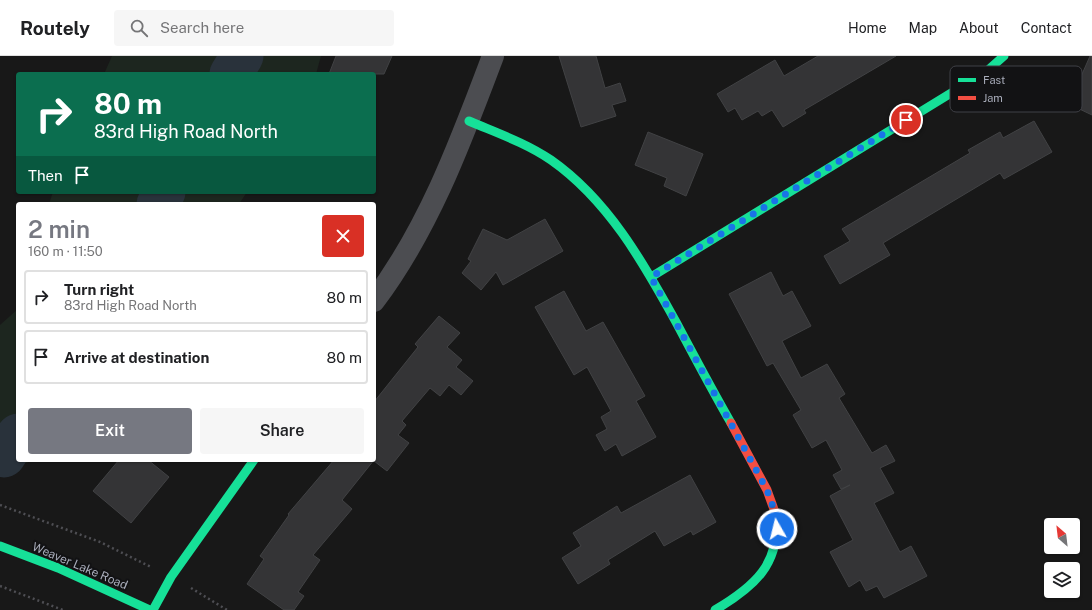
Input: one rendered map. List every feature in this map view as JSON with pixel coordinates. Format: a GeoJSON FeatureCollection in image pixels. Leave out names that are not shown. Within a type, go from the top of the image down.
{"type":"FeatureCollection","features":[{"type":"Feature","properties":{"kind":"street"},"geometry":{"type":"LineString","coordinates":[[376,298],[409,247],[458,150],[493,56]]}},
{"type":"Feature","properties":{"kind":"street"},"geometry":{"type":"LineString","coordinates":[[993,66],[1004,56]]}},
{"type":"Feature","properties":{"kind":"street"},"geometry":{"type":"LineString","coordinates":[[651,277],[950,94]]}},
{"type":"Feature","properties":{"kind":"street"},"geometry":{"type":"LineString","coordinates":[[468,121],[504,135],[547,157],[586,189],[616,222],[634,247],[651,277],[767,490],[776,515],[777,542],[770,563],[755,583],[734,600],[715,610]]}},
{"type":"Feature","properties":{"kind":"street"},"geometry":{"type":"LineString","coordinates":[[153,610],[171,577],[253,462]]}},
{"type":"Feature","properties":{"kind":"street","name":"Weaver Lake Road"},"geometry":{"type":"LineString","coordinates":[[0,546],[58,568],[150,610]]}},
{"type":"Feature","properties":{"kind":"path"},"geometry":{"type":"LineString","coordinates":[[0,505],[100,542],[171,577],[227,610]]}},
{"type":"Feature","properties":{"kind":"path"},"geometry":{"type":"LineString","coordinates":[[0,586],[63,610]]}},
{"type":"Feature","properties":{"kind":"shaded area"},"geometry":{"type":"Polygon","coordinates":[[[112,56],[321,56],[317,72],[105,72],[112,56]]]}},
{"type":"Feature","properties":{"kind":"shaded area"},"geometry":{"type":"Polygon","coordinates":[[[52,194],[246,194],[240,202],[50,202],[52,194]]]}},
{"type":"Feature","properties":{"kind":"shaded area"},"geometry":{"type":"Polygon","coordinates":[[[16,311],[16,461],[0,457],[0,325],[16,311]]]}},
{"type":"Feature","properties":{"kind":"building"},"geometry":{"type":"Polygon","coordinates":[[[336,56],[392,56],[384,74],[376,74],[376,72],[330,72],[336,56]]]}},
{"type":"Feature","properties":{"kind":"building"},"geometry":{"type":"Polygon","coordinates":[[[559,56],[596,56],[605,88],[620,83],[626,101],[612,105],[616,116],[581,127],[559,56]]]}},
{"type":"Feature","properties":{"kind":"building"},"geometry":{"type":"Polygon","coordinates":[[[818,56],[896,56],[804,110],[806,113],[783,127],[772,110],[762,116],[758,111],[742,120],[735,108],[728,112],[717,94],[775,60],[784,76],[818,56]]]}},
{"type":"Feature","properties":{"kind":"building"},"geometry":{"type":"Polygon","coordinates":[[[1090,56],[1092,56],[1092,115],[1082,110],[1082,74],[1090,56]]]}},
{"type":"Feature","properties":{"kind":"building"},"geometry":{"type":"Polygon","coordinates":[[[1034,121],[1052,152],[1004,179],[1000,173],[883,243],[890,255],[840,284],[824,256],[850,241],[842,229],[970,153],[968,150],[1000,132],[1003,138],[1034,121]]]}},
{"type":"Feature","properties":{"kind":"building"},"geometry":{"type":"Polygon","coordinates":[[[648,132],[703,154],[686,196],[664,186],[667,178],[635,165],[648,132]]]}},
{"type":"Feature","properties":{"kind":"building"},"geometry":{"type":"Polygon","coordinates":[[[545,219],[563,251],[503,285],[496,272],[481,290],[462,273],[471,261],[468,259],[483,229],[507,240],[545,219]]]}},
{"type":"Feature","properties":{"kind":"building"},"geometry":{"type":"Polygon","coordinates":[[[771,272],[783,296],[792,291],[811,326],[782,341],[801,378],[827,364],[845,394],[839,398],[872,453],[886,445],[895,461],[880,468],[894,493],[874,503],[900,552],[911,546],[927,576],[884,598],[877,586],[866,591],[860,580],[849,587],[830,552],[853,540],[830,496],[850,485],[841,489],[833,475],[842,470],[826,440],[812,448],[793,415],[801,410],[773,363],[767,366],[729,294],[771,272]]]}},
{"type":"Feature","properties":{"kind":"building"},"geometry":{"type":"Polygon","coordinates":[[[564,291],[586,331],[603,322],[645,396],[636,401],[656,437],[622,456],[616,444],[605,451],[596,435],[607,429],[601,417],[611,411],[587,367],[574,375],[535,307],[564,291]]]}},
{"type":"Feature","properties":{"kind":"building"},"geometry":{"type":"Polygon","coordinates":[[[439,316],[460,333],[447,347],[462,360],[456,367],[473,381],[461,395],[449,385],[440,396],[430,388],[402,421],[406,425],[398,435],[409,443],[387,471],[375,462],[376,400],[418,347],[415,344],[439,316]]]}},
{"type":"Feature","properties":{"kind":"building"},"geometry":{"type":"Polygon","coordinates":[[[117,462],[150,462],[169,477],[131,523],[93,491],[117,462]]]}},
{"type":"Feature","properties":{"kind":"building"},"geometry":{"type":"Polygon","coordinates":[[[332,462],[372,462],[342,500],[352,509],[313,555],[320,560],[298,592],[304,596],[294,610],[284,610],[247,584],[264,559],[260,556],[289,515],[288,514],[332,462]]]}},
{"type":"Feature","properties":{"kind":"building"},"geometry":{"type":"Polygon","coordinates":[[[690,475],[716,522],[693,535],[691,531],[664,546],[655,531],[608,560],[610,564],[578,584],[562,558],[581,546],[573,533],[617,506],[621,513],[690,475]]]}},
{"type":"Feature","properties":{"kind":"waterway"},"geometry":{"type":"LineString","coordinates":[[232,72],[242,56]]}},
{"type":"Feature","properties":{"kind":"waterway"},"geometry":{"type":"LineString","coordinates":[[159,202],[163,194]]}},
{"type":"Feature","properties":{"kind":"waterway"},"geometry":{"type":"LineString","coordinates":[[4,456],[16,438]]}},
{"type":"Feature","properties":{"kind":"traffic: fast"},"geometry":{"type":"LineString","coordinates":[[993,66],[1004,56]]}},
{"type":"Feature","properties":{"kind":"traffic: fast"},"geometry":{"type":"LineString","coordinates":[[651,277],[950,94]]}},
{"type":"Feature","properties":{"kind":"traffic: fast"},"geometry":{"type":"LineString","coordinates":[[469,121],[521,143],[551,160],[571,176],[607,213],[651,277],[731,423]]}},
{"type":"Feature","properties":{"kind":"traffic: fast"},"geometry":{"type":"LineString","coordinates":[[153,610],[171,577],[253,462]]}},
{"type":"Feature","properties":{"kind":"traffic: fast"},"geometry":{"type":"LineString","coordinates":[[715,610],[742,592],[753,583],[762,572],[769,561],[774,547],[776,515]]}},
{"type":"Feature","properties":{"kind":"traffic: fast"},"geometry":{"type":"LineString","coordinates":[[0,546],[58,568],[150,610]]}},
{"type":"Feature","properties":{"kind":"traffic: jam"},"geometry":{"type":"LineString","coordinates":[[731,423],[767,490],[776,515]]}},
{"type":"Feature","properties":{"kind":"route"},"geometry":{"type":"LineString","coordinates":[[777,529],[776,515],[767,490],[722,411],[651,277],[906,120]]}}]}
